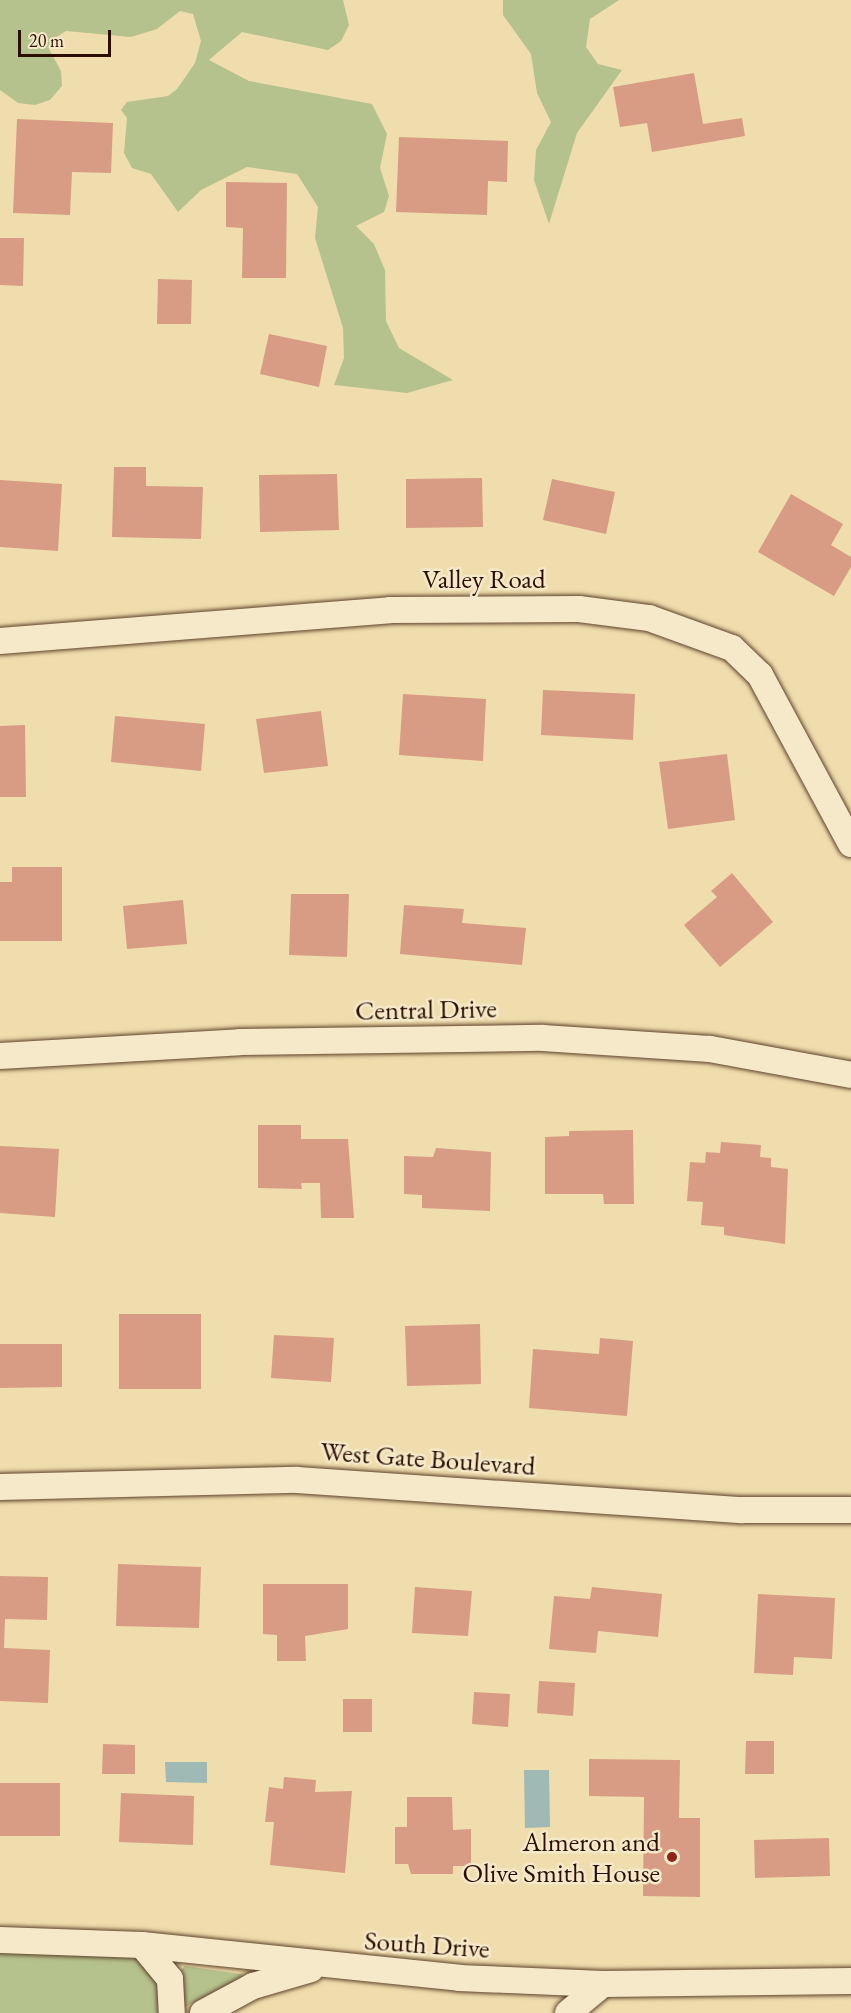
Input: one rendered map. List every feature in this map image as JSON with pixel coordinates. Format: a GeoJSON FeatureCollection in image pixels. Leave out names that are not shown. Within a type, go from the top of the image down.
{"type":"FeatureCollection","features":[{"type":"Feature","properties":{"kind":"street","name":"Valley Road"},"geometry":{"type":"LineString","coordinates":[[0,641],[390,610],[579,609],[649,618],[732,648],[760,675],[851,843]]}},
{"type":"Feature","properties":{"kind":"street","name":"Central Drive"},"geometry":{"type":"LineString","coordinates":[[0,1056],[240,1042],[543,1038],[710,1049],[851,1075]]}},
{"type":"Feature","properties":{"kind":"street","name":"West Gate Boulevard"},"geometry":{"type":"LineString","coordinates":[[0,1487],[297,1480],[742,1510],[851,1510]]}},
{"type":"Feature","properties":{"kind":"street","name":"South Drive"},"geometry":{"type":"LineString","coordinates":[[0,1940],[142,1945],[320,1966],[603,1984],[845,1985]]}},
{"type":"Feature","properties":{"kind":"street"},"geometry":{"type":"LineString","coordinates":[[142,1945],[170,1979],[172,2013]]}},
{"type":"Feature","properties":{"kind":"street"},"geometry":{"type":"LineString","coordinates":[[203,2013],[253,1986],[320,1966]]}},
{"type":"Feature","properties":{"kind":"street"},"geometry":{"type":"LineString","coordinates":[[568,2013],[603,1984]]}},
{"type":"Feature","properties":{"kind":"green space"},"geometry":{"type":"Polygon","coordinates":[[[0,0],[343,0],[349,25],[341,41],[328,50],[242,32],[209,60],[249,81],[372,104],[387,134],[380,168],[389,196],[384,212],[356,226],[374,244],[385,270],[386,321],[399,348],[453,380],[407,393],[334,385],[344,358],[343,328],[315,238],[318,207],[297,174],[247,167],[201,190],[178,212],[151,174],[132,168],[124,153],[127,118],[121,110],[127,102],[168,96],[177,89],[195,63],[201,41],[193,14],[180,11],[157,29],[131,37],[66,31],[52,40],[49,49],[61,71],[62,86],[50,100],[35,105],[18,103],[0,90],[0,0]]]}},
{"type":"Feature","properties":{"kind":"green space"},"geometry":{"type":"Polygon","coordinates":[[[503,0],[619,0],[590,19],[586,47],[598,64],[622,70],[577,133],[549,224],[534,180],[536,150],[551,122],[537,93],[531,54],[503,15],[503,0]]]}},
{"type":"Feature","properties":{"kind":"green space"},"geometry":{"type":"Polygon","coordinates":[[[0,1940],[142,1945],[172,2013],[0,2013],[0,1940]]]}},
{"type":"Feature","properties":{"kind":"green space"},"geometry":{"type":"Polygon","coordinates":[[[185,1966],[241,1974],[244,1977],[185,2007],[180,1971],[185,1966]]]}},
{"type":"Feature","properties":{"kind":"water"},"geometry":{"type":"Polygon","coordinates":[[[165,1762],[207,1762],[207,1783],[166,1782],[165,1762]]]}},
{"type":"Feature","properties":{"kind":"water"},"geometry":{"type":"Polygon","coordinates":[[[524,1770],[549,1770],[550,1827],[525,1828],[524,1770]]]}},
{"type":"Feature","properties":{"kind":"building"},"geometry":{"type":"Polygon","coordinates":[[[694,73],[703,124],[742,118],[745,136],[652,152],[647,123],[620,127],[613,87],[694,73]]]}},
{"type":"Feature","properties":{"kind":"building"},"geometry":{"type":"Polygon","coordinates":[[[17,119],[113,123],[111,173],[72,172],[70,215],[13,213],[17,119]]]}},
{"type":"Feature","properties":{"kind":"building"},"geometry":{"type":"Polygon","coordinates":[[[399,137],[508,141],[507,182],[488,181],[487,215],[396,212],[399,137]]]}},
{"type":"Feature","properties":{"kind":"building"},"geometry":{"type":"Polygon","coordinates":[[[226,182],[287,183],[286,278],[242,278],[243,228],[226,227],[226,182]]]}},
{"type":"Feature","properties":{"kind":"building"},"geometry":{"type":"Polygon","coordinates":[[[0,238],[24,238],[23,286],[0,285],[0,238]]]}},
{"type":"Feature","properties":{"kind":"building"},"geometry":{"type":"Polygon","coordinates":[[[158,279],[192,280],[191,324],[157,324],[158,279]]]}},
{"type":"Feature","properties":{"kind":"building"},"geometry":{"type":"Polygon","coordinates":[[[269,334],[327,346],[319,387],[260,374],[269,334]]]}},
{"type":"Feature","properties":{"kind":"building"},"geometry":{"type":"Polygon","coordinates":[[[114,467],[146,467],[146,486],[203,487],[201,539],[112,537],[114,467]]]}},
{"type":"Feature","properties":{"kind":"building"},"geometry":{"type":"Polygon","coordinates":[[[337,474],[339,530],[260,532],[259,475],[337,474]]]}},
{"type":"Feature","properties":{"kind":"building"},"geometry":{"type":"Polygon","coordinates":[[[482,478],[483,527],[406,528],[406,479],[482,478]]]}},
{"type":"Feature","properties":{"kind":"building"},"geometry":{"type":"Polygon","coordinates":[[[552,479],[615,492],[606,534],[543,520],[552,479]]]}},
{"type":"Feature","properties":{"kind":"building"},"geometry":{"type":"Polygon","coordinates":[[[0,480],[62,484],[58,551],[0,547],[0,480]]]}},
{"type":"Feature","properties":{"kind":"building"},"geometry":{"type":"Polygon","coordinates":[[[791,494],[843,524],[831,545],[851,557],[851,567],[834,596],[758,552],[791,494]]]}},
{"type":"Feature","properties":{"kind":"building"},"geometry":{"type":"Polygon","coordinates":[[[543,690],[635,694],[633,740],[541,735],[543,690]]]}},
{"type":"Feature","properties":{"kind":"building"},"geometry":{"type":"Polygon","coordinates":[[[403,694],[486,699],[483,761],[399,755],[403,694]]]}},
{"type":"Feature","properties":{"kind":"building"},"geometry":{"type":"Polygon","coordinates":[[[321,711],[328,766],[264,773],[256,719],[321,711]]]}},
{"type":"Feature","properties":{"kind":"building"},"geometry":{"type":"Polygon","coordinates":[[[115,716],[205,724],[201,771],[111,762],[115,716]]]}},
{"type":"Feature","properties":{"kind":"building"},"geometry":{"type":"Polygon","coordinates":[[[25,725],[26,797],[0,797],[0,726],[25,725]]]}},
{"type":"Feature","properties":{"kind":"building"},"geometry":{"type":"Polygon","coordinates":[[[727,754],[735,820],[668,829],[659,762],[727,754]]]}},
{"type":"Feature","properties":{"kind":"building"},"geometry":{"type":"Polygon","coordinates":[[[12,867],[62,867],[62,941],[0,941],[0,882],[12,882],[12,867]]]}},
{"type":"Feature","properties":{"kind":"building"},"geometry":{"type":"Polygon","coordinates":[[[732,873],[773,922],[720,967],[684,925],[717,897],[711,891],[732,873]]]}},
{"type":"Feature","properties":{"kind":"building"},"geometry":{"type":"Polygon","coordinates":[[[291,894],[349,894],[347,957],[289,955],[291,894]]]}},
{"type":"Feature","properties":{"kind":"building"},"geometry":{"type":"Polygon","coordinates":[[[183,900],[187,944],[127,949],[123,906],[183,900]]]}},
{"type":"Feature","properties":{"kind":"building"},"geometry":{"type":"Polygon","coordinates":[[[404,905],[464,909],[462,923],[526,928],[522,965],[400,954],[404,905]]]}},
{"type":"Feature","properties":{"kind":"building"},"geometry":{"type":"Polygon","coordinates":[[[258,1125],[301,1125],[301,1139],[348,1139],[354,1218],[321,1218],[320,1183],[301,1183],[302,1189],[258,1188],[258,1125]]]}},
{"type":"Feature","properties":{"kind":"building"},"geometry":{"type":"Polygon","coordinates":[[[633,1130],[634,1204],[604,1204],[603,1194],[545,1194],[545,1137],[569,1136],[569,1131],[633,1130]]]}},
{"type":"Feature","properties":{"kind":"building"},"geometry":{"type":"Polygon","coordinates":[[[721,1142],[761,1145],[760,1157],[771,1158],[771,1167],[788,1169],[785,1244],[724,1235],[724,1227],[701,1225],[703,1202],[687,1201],[690,1162],[705,1163],[706,1152],[720,1153],[721,1142]]]}},
{"type":"Feature","properties":{"kind":"building"},"geometry":{"type":"Polygon","coordinates":[[[0,1146],[59,1149],[55,1217],[0,1213],[0,1146]]]}},
{"type":"Feature","properties":{"kind":"building"},"geometry":{"type":"Polygon","coordinates":[[[436,1148],[491,1152],[490,1211],[422,1208],[422,1195],[404,1194],[404,1156],[433,1157],[436,1148]]]}},
{"type":"Feature","properties":{"kind":"building"},"geometry":{"type":"Polygon","coordinates":[[[119,1314],[201,1314],[201,1389],[119,1389],[119,1314]]]}},
{"type":"Feature","properties":{"kind":"building"},"geometry":{"type":"Polygon","coordinates":[[[480,1324],[481,1384],[407,1386],[405,1326],[480,1324]]]}},
{"type":"Feature","properties":{"kind":"building"},"geometry":{"type":"Polygon","coordinates":[[[274,1335],[334,1338],[331,1382],[271,1378],[274,1335]]]}},
{"type":"Feature","properties":{"kind":"building"},"geometry":{"type":"Polygon","coordinates":[[[600,1338],[633,1341],[627,1416],[529,1408],[533,1349],[599,1354],[600,1338]]]}},
{"type":"Feature","properties":{"kind":"building"},"geometry":{"type":"Polygon","coordinates":[[[0,1344],[62,1344],[62,1387],[0,1388],[0,1344]]]}},
{"type":"Feature","properties":{"kind":"building"},"geometry":{"type":"Polygon","coordinates":[[[118,1564],[201,1567],[199,1628],[116,1626],[118,1564]]]}},
{"type":"Feature","properties":{"kind":"building"},"geometry":{"type":"Polygon","coordinates":[[[0,1576],[48,1577],[47,1620],[5,1619],[4,1648],[50,1650],[48,1703],[0,1701],[0,1576]]]}},
{"type":"Feature","properties":{"kind":"building"},"geometry":{"type":"Polygon","coordinates":[[[263,1584],[348,1584],[348,1629],[305,1636],[306,1661],[277,1661],[277,1635],[263,1634],[263,1584]]]}},
{"type":"Feature","properties":{"kind":"building"},"geometry":{"type":"Polygon","coordinates":[[[415,1587],[472,1591],[468,1636],[412,1633],[415,1587]]]}},
{"type":"Feature","properties":{"kind":"building"},"geometry":{"type":"Polygon","coordinates":[[[592,1587],[662,1594],[658,1637],[598,1631],[596,1653],[549,1649],[554,1596],[590,1599],[592,1587]]]}},
{"type":"Feature","properties":{"kind":"building"},"geometry":{"type":"Polygon","coordinates":[[[758,1594],[835,1598],[832,1659],[794,1657],[793,1675],[754,1673],[758,1594]]]}},
{"type":"Feature","properties":{"kind":"building"},"geometry":{"type":"Polygon","coordinates":[[[539,1681],[575,1683],[573,1716],[537,1713],[539,1681]]]}},
{"type":"Feature","properties":{"kind":"building"},"geometry":{"type":"Polygon","coordinates":[[[474,1692],[510,1694],[508,1727],[472,1724],[474,1692]]]}},
{"type":"Feature","properties":{"kind":"building"},"geometry":{"type":"Polygon","coordinates":[[[343,1699],[372,1699],[372,1732],[343,1732],[343,1699]]]}},
{"type":"Feature","properties":{"kind":"building"},"geometry":{"type":"Polygon","coordinates":[[[746,1741],[774,1741],[774,1774],[745,1774],[746,1741]]]}},
{"type":"Feature","properties":{"kind":"building"},"geometry":{"type":"Polygon","coordinates":[[[103,1744],[135,1745],[135,1774],[102,1774],[103,1744]]]}},
{"type":"Feature","properties":{"kind":"building","name":"Almeron and Olive Smith House"},"geometry":{"type":"Polygon","coordinates":[[[589,1759],[680,1760],[679,1818],[700,1818],[700,1897],[643,1896],[644,1797],[589,1796],[589,1759]]]}},
{"type":"Feature","properties":{"kind":"building"},"geometry":{"type":"Polygon","coordinates":[[[284,1777],[316,1780],[315,1792],[352,1791],[345,1873],[270,1865],[274,1822],[265,1822],[269,1787],[283,1789],[284,1777]]]}},
{"type":"Feature","properties":{"kind":"building"},"geometry":{"type":"Polygon","coordinates":[[[0,1783],[60,1783],[60,1836],[0,1836],[0,1783]]]}},
{"type":"Feature","properties":{"kind":"building"},"geometry":{"type":"Polygon","coordinates":[[[121,1793],[194,1796],[193,1845],[119,1842],[121,1793]]]}},
{"type":"Feature","properties":{"kind":"building"},"geometry":{"type":"Polygon","coordinates":[[[407,1797],[452,1797],[453,1830],[471,1829],[471,1866],[453,1866],[453,1874],[411,1874],[408,1864],[395,1864],[395,1827],[407,1827],[407,1797]]]}},
{"type":"Feature","properties":{"kind":"building"},"geometry":{"type":"Polygon","coordinates":[[[829,1838],[830,1876],[755,1878],[754,1840],[829,1838]]]}},
{"type":"Feature","properties":{"kind":"place","name":"Almeron and Olive Smith House"},"geometry":{"type":"Point","coordinates":[672,1857]}}]}
